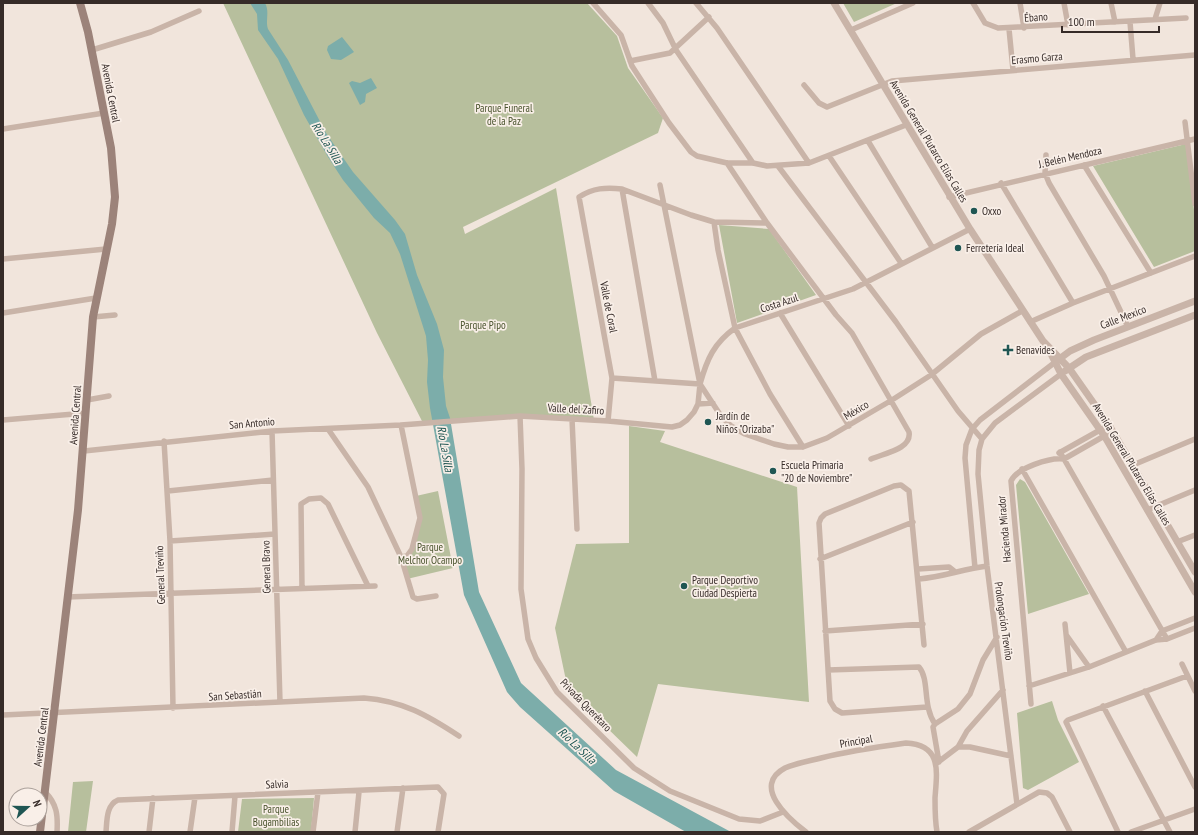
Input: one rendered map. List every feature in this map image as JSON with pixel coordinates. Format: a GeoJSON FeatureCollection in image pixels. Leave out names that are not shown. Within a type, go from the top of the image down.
{"type":"FeatureCollection","features":[{"type":"Feature","properties":{"kind":"main road","name":"Avenida Central"},"geometry":{"type":"LineString","coordinates":[[46,787],[67,597],[76,535],[84,451],[93,317],[112,224],[115,197],[112,161],[104,113],[92,50],[80,3]]}},
{"type":"Feature","properties":{"kind":"street"},"geometry":{"type":"LineString","coordinates":[[593,3],[621,35],[630,61],[664,116],[691,152],[702,158],[727,163],[753,163],[778,166],[809,164],[868,141],[906,124]]}},
{"type":"Feature","properties":{"kind":"street"},"geometry":{"type":"LineString","coordinates":[[648,3],[663,23],[676,50],[753,163]]}},
{"type":"Feature","properties":{"kind":"street"},"geometry":{"type":"LineString","coordinates":[[696,3],[708,17],[809,164]]}},
{"type":"Feature","properties":{"kind":"street","name":"Avenida General Plutarco Elías Calles"},"geometry":{"type":"LineString","coordinates":[[834,3],[949,196],[1022,311],[1057,360],[1069,368],[1113,431],[1195,572]]}},
{"type":"Feature","properties":{"kind":"street"},"geometry":{"type":"LineString","coordinates":[[851,30],[913,3]]}},
{"type":"Feature","properties":{"kind":"street","name":"Ébano"},"geometry":{"type":"LineString","coordinates":[[972,3],[985,23],[991,27],[1024,28],[1186,18]]}},
{"type":"Feature","properties":{"kind":"street"},"geometry":{"type":"LineString","coordinates":[[1020,3],[1024,28]]}},
{"type":"Feature","properties":{"kind":"street"},"geometry":{"type":"LineString","coordinates":[[1064,3],[1068,25]]}},
{"type":"Feature","properties":{"kind":"street"},"geometry":{"type":"LineString","coordinates":[[1111,3],[1115,22]]}},
{"type":"Feature","properties":{"kind":"street"},"geometry":{"type":"LineString","coordinates":[[1155,19],[1160,3]]}},
{"type":"Feature","properties":{"kind":"street"},"geometry":{"type":"LineString","coordinates":[[92,50],[151,32],[198,11]]}},
{"type":"Feature","properties":{"kind":"street"},"geometry":{"type":"LineString","coordinates":[[630,61],[667,54],[676,50],[708,17]]}},
{"type":"Feature","properties":{"kind":"street"},"geometry":{"type":"LineString","coordinates":[[1130,22],[1133,59]]}},
{"type":"Feature","properties":{"kind":"street"},"geometry":{"type":"LineString","coordinates":[[1009,28],[1014,70]]}},
{"type":"Feature","properties":{"kind":"street","name":"Erasmo Garza"},"geometry":{"type":"LineString","coordinates":[[804,85],[819,103],[827,107],[882,84],[901,80],[1133,59],[1195,55]]}},
{"type":"Feature","properties":{"kind":"street"},"geometry":{"type":"LineString","coordinates":[[3,129],[104,113]]}},
{"type":"Feature","properties":{"kind":"street"},"geometry":{"type":"LineString","coordinates":[[1185,122],[1195,204]]}},
{"type":"Feature","properties":{"kind":"street","name":"J. Belén Mendoza"},"geometry":{"type":"LineString","coordinates":[[949,196],[1195,139]]}},
{"type":"Feature","properties":{"kind":"street"},"geometry":{"type":"LineString","coordinates":[[868,141],[932,247]]}},
{"type":"Feature","properties":{"kind":"street"},"geometry":{"type":"LineString","coordinates":[[1046,155],[1045,173],[1053,191],[1111,288],[1128,327]]}},
{"type":"Feature","properties":{"kind":"street"},"geometry":{"type":"LineString","coordinates":[[829,156],[901,263]]}},
{"type":"Feature","properties":{"kind":"street"},"geometry":{"type":"LineString","coordinates":[[727,163],[767,223],[824,299],[852,333],[910,432],[909,442],[906,445],[871,459]]}},
{"type":"Feature","properties":{"kind":"street"},"geometry":{"type":"LineString","coordinates":[[1084,165],[1151,273]]}},
{"type":"Feature","properties":{"kind":"street"},"geometry":{"type":"LineString","coordinates":[[778,166],[867,282],[896,322],[931,375],[982,440]]}},
{"type":"Feature","properties":{"kind":"street"},"geometry":{"type":"LineString","coordinates":[[1001,183],[1073,303]]}},
{"type":"Feature","properties":{"kind":"street"},"geometry":{"type":"LineString","coordinates":[[612,378],[700,384],[660,185]]}},
{"type":"Feature","properties":{"kind":"street","name":"Valle de Coral"},"geometry":{"type":"LineString","coordinates":[[608,421],[612,378],[578,197],[603,188],[622,189]]}},
{"type":"Feature","properties":{"kind":"street"},"geometry":{"type":"LineString","coordinates":[[622,189],[714,222],[767,223]]}},
{"type":"Feature","properties":{"kind":"street"},"geometry":{"type":"LineString","coordinates":[[622,189],[655,381]]}},
{"type":"Feature","properties":{"kind":"street"},"geometry":{"type":"LineString","coordinates":[[714,222],[718,250],[735,328],[770,394],[803,447]]}},
{"type":"Feature","properties":{"kind":"street","name":"Costa Azul"},"geometry":{"type":"LineString","coordinates":[[700,384],[713,349],[721,338],[735,328],[824,299],[867,282],[932,247],[970,229]]}},
{"type":"Feature","properties":{"kind":"street"},"geometry":{"type":"LineString","coordinates":[[3,259],[106,249]]}},
{"type":"Feature","properties":{"kind":"street"},"geometry":{"type":"LineString","coordinates":[[1030,322],[1073,303],[1195,256]]}},
{"type":"Feature","properties":{"kind":"street"},"geometry":{"type":"LineString","coordinates":[[3,313],[96,298]]}},
{"type":"Feature","properties":{"kind":"street","name":"Calle Mexico"},"geometry":{"type":"LineString","coordinates":[[1057,360],[1080,346],[1195,301]]}},
{"type":"Feature","properties":{"kind":"street","name":"México"},"geometry":{"type":"LineString","coordinates":[[700,384],[721,416],[731,426],[745,434],[788,447],[803,447],[827,438],[892,400],[931,375],[981,334],[1022,311]]}},
{"type":"Feature","properties":{"kind":"street"},"geometry":{"type":"LineString","coordinates":[[780,314],[849,426]]}},
{"type":"Feature","properties":{"kind":"street"},"geometry":{"type":"LineString","coordinates":[[93,317],[115,315]]}},
{"type":"Feature","properties":{"kind":"street"},"geometry":{"type":"LineString","coordinates":[[1061,374],[1086,357],[1195,315]]}},
{"type":"Feature","properties":{"kind":"street"},"geometry":{"type":"LineString","coordinates":[[975,568],[965,458],[966,445],[972,429],[987,413],[1057,360]]}},
{"type":"Feature","properties":{"kind":"street","name":"Avenida General Plutarco Elías Calles"},"geometry":{"type":"LineString","coordinates":[[1057,360],[1061,374],[1105,437],[1195,592]]}},
{"type":"Feature","properties":{"kind":"street","name":"Prolongación Treviño"},"geometry":{"type":"LineString","coordinates":[[1017,804],[987,566],[978,474],[979,450],[982,440],[995,423],[1061,374]]}},
{"type":"Feature","properties":{"kind":"street","name":"Valle del Zafiro"},"geometry":{"type":"LineString","coordinates":[[423,423],[520,416],[608,421],[672,427],[687,420],[694,412],[698,404],[700,384]]}},
{"type":"Feature","properties":{"kind":"street"},"geometry":{"type":"LineString","coordinates":[[87,400],[109,396]]}},
{"type":"Feature","properties":{"kind":"street"},"geometry":{"type":"LineString","coordinates":[[698,404],[713,403]]}},
{"type":"Feature","properties":{"kind":"street"},"geometry":{"type":"LineString","coordinates":[[3,420],[86,413]]}},
{"type":"Feature","properties":{"kind":"street","name":"Privada Querétaro"},"geometry":{"type":"LineString","coordinates":[[520,416],[522,469],[521,589],[528,639],[536,658],[557,692],[634,768],[670,791],[739,819],[760,821],[783,812]]}},
{"type":"Feature","properties":{"kind":"street"},"geometry":{"type":"LineString","coordinates":[[572,419],[577,529]]}},
{"type":"Feature","properties":{"kind":"street","name":"San Antonio"},"geometry":{"type":"LineString","coordinates":[[84,451],[164,441],[272,431],[423,423]]}},
{"type":"Feature","properties":{"kind":"street"},"geometry":{"type":"LineString","coordinates":[[400,425],[420,518],[419,527],[412,549],[407,556],[401,557]]}},
{"type":"Feature","properties":{"kind":"street"},"geometry":{"type":"LineString","coordinates":[[1109,425],[1060,452],[1055,457],[1022,470],[1126,652]]}},
{"type":"Feature","properties":{"kind":"street"},"geometry":{"type":"LineString","coordinates":[[328,429],[368,487],[401,557],[413,597],[417,599],[436,596]]}},
{"type":"Feature","properties":{"kind":"street","name":"General Bravo"},"geometry":{"type":"LineString","coordinates":[[272,431],[280,702]]}},
{"type":"Feature","properties":{"kind":"street"},"geometry":{"type":"LineString","coordinates":[[1055,457],[1064,458],[1105,437],[1113,431]]}},
{"type":"Feature","properties":{"kind":"street"},"geometry":{"type":"LineString","coordinates":[[1134,465],[1195,439]]}},
{"type":"Feature","properties":{"kind":"street","name":"General Treviño"},"geometry":{"type":"LineString","coordinates":[[164,441],[170,541],[173,708]]}},
{"type":"Feature","properties":{"kind":"street"},"geometry":{"type":"LineString","coordinates":[[1060,452],[1167,639]]}},
{"type":"Feature","properties":{"kind":"street","name":"Hacienda Mirador"},"geometry":{"type":"LineString","coordinates":[[1022,470],[1015,474],[1010,486],[1031,704]]}},
{"type":"Feature","properties":{"kind":"street"},"geometry":{"type":"LineString","coordinates":[[168,491],[273,480]]}},
{"type":"Feature","properties":{"kind":"street"},"geometry":{"type":"LineString","coordinates":[[924,645],[911,496],[906,487],[901,485],[894,486],[821,518],[819,523],[820,559],[830,701],[835,709],[842,713],[927,707]]}},
{"type":"Feature","properties":{"kind":"street"},"geometry":{"type":"LineString","coordinates":[[1147,510],[1195,490]]}},
{"type":"Feature","properties":{"kind":"street"},"geometry":{"type":"LineString","coordinates":[[302,588],[301,504],[309,499],[321,498],[328,504],[368,586]]}},
{"type":"Feature","properties":{"kind":"street"},"geometry":{"type":"LineString","coordinates":[[820,559],[913,522]]}},
{"type":"Feature","properties":{"kind":"street"},"geometry":{"type":"LineString","coordinates":[[170,541],[275,534]]}},
{"type":"Feature","properties":{"kind":"street"},"geometry":{"type":"LineString","coordinates":[[1177,542],[1195,535]]}},
{"type":"Feature","properties":{"kind":"street"},"geometry":{"type":"LineString","coordinates":[[919,579],[950,575],[954,571],[987,566]]}},
{"type":"Feature","properties":{"kind":"street"},"geometry":{"type":"LineString","coordinates":[[918,569],[949,567],[954,571]]}},
{"type":"Feature","properties":{"kind":"street"},"geometry":{"type":"LineString","coordinates":[[67,597],[171,594],[277,588],[375,586]]}},
{"type":"Feature","properties":{"kind":"street"},"geometry":{"type":"LineString","coordinates":[[1156,640],[1162,631],[1195,618]]}},
{"type":"Feature","properties":{"kind":"street"},"geometry":{"type":"LineString","coordinates":[[825,631],[923,624]]}},
{"type":"Feature","properties":{"kind":"street"},"geometry":{"type":"LineString","coordinates":[[1065,624],[1070,673]]}},
{"type":"Feature","properties":{"kind":"street"},"geometry":{"type":"LineString","coordinates":[[1029,686],[1089,667],[1156,640],[1167,639],[1195,628]]}},
{"type":"Feature","properties":{"kind":"street"},"geometry":{"type":"LineString","coordinates":[[1066,636],[1089,667]]}},
{"type":"Feature","properties":{"kind":"street"},"geometry":{"type":"LineString","coordinates":[[937,832],[935,820],[938,775],[933,730],[935,724],[958,709],[970,694],[983,660],[997,637]]}},
{"type":"Feature","properties":{"kind":"street"},"geometry":{"type":"LineString","coordinates":[[1182,664],[1195,691]]}},
{"type":"Feature","properties":{"kind":"street"},"geometry":{"type":"LineString","coordinates":[[828,670],[919,667],[923,675],[927,707],[935,724]]}},
{"type":"Feature","properties":{"kind":"street"},"geometry":{"type":"LineString","coordinates":[[1118,832],[1066,722],[1103,706],[1187,676]]}},
{"type":"Feature","properties":{"kind":"street"},"geometry":{"type":"LineString","coordinates":[[937,762],[958,747],[967,731],[1003,690]]}},
{"type":"Feature","properties":{"kind":"street"},"geometry":{"type":"LineString","coordinates":[[1145,691],[1195,787]]}},
{"type":"Feature","properties":{"kind":"street","name":"San Sebastián"},"geometry":{"type":"LineString","coordinates":[[3,715],[55,714],[348,698],[381,700],[424,714],[459,736]]}},
{"type":"Feature","properties":{"kind":"street"},"geometry":{"type":"LineString","coordinates":[[1103,706],[1165,820],[1170,832]]}},
{"type":"Feature","properties":{"kind":"street","name":"Principal"},"geometry":{"type":"LineString","coordinates":[[806,832],[783,812],[774,799],[771,787],[774,778],[779,772],[792,766],[869,748],[906,743],[917,744],[925,747],[937,762]]}},
{"type":"Feature","properties":{"kind":"street"},"geometry":{"type":"LineString","coordinates":[[958,747],[1011,756]]}},
{"type":"Feature","properties":{"kind":"street","name":"Salvia"},"geometry":{"type":"LineString","coordinates":[[106,832],[110,807],[113,802],[118,800],[318,792],[359,792],[403,788],[438,787],[444,794],[438,832]]}},
{"type":"Feature","properties":{"kind":"street"},"geometry":{"type":"LineString","coordinates":[[397,832],[403,788]]}},
{"type":"Feature","properties":{"kind":"street"},"geometry":{"type":"LineString","coordinates":[[313,832],[318,792]]}},
{"type":"Feature","properties":{"kind":"street"},"geometry":{"type":"LineString","coordinates":[[354,832],[359,792]]}},
{"type":"Feature","properties":{"kind":"street"},"geometry":{"type":"LineString","coordinates":[[968,832],[1039,792],[1048,793],[1052,797],[1070,832]]}},
{"type":"Feature","properties":{"kind":"street"},"geometry":{"type":"LineString","coordinates":[[48,795],[52,799],[57,810],[57,832]]}},
{"type":"Feature","properties":{"kind":"street"},"geometry":{"type":"LineString","coordinates":[[232,832],[236,796]]}},
{"type":"Feature","properties":{"kind":"street"},"geometry":{"type":"LineString","coordinates":[[190,832],[194,797]]}},
{"type":"Feature","properties":{"kind":"street"},"geometry":{"type":"LineString","coordinates":[[149,832],[153,798]]}},
{"type":"Feature","properties":{"kind":"street"},"geometry":{"type":"LineString","coordinates":[[1131,832],[1195,809]]}},
{"type":"Feature","properties":{"kind":"green space","name":"Parque Pipo"},"geometry":{"type":"Polygon","coordinates":[[[223,3],[587,3],[617,36],[628,68],[663,118],[658,133],[463,227],[465,234],[556,188],[594,420],[511,417],[423,423],[377,333],[223,3]]]}},
{"type":"Feature","properties":{"kind":"green space"},"geometry":{"type":"Polygon","coordinates":[[[843,3],[897,3],[854,22],[843,3]]]}},
{"type":"Feature","properties":{"kind":"green space"},"geometry":{"type":"Polygon","coordinates":[[[1186,144],[1195,218],[1195,251],[1154,267],[1093,166],[1186,144]]]}},
{"type":"Feature","properties":{"kind":"green space"},"geometry":{"type":"Polygon","coordinates":[[[719,225],[769,229],[816,295],[737,323],[719,225]]]}},
{"type":"Feature","properties":{"kind":"green space","name":"Parque Deportivo Ciudad Despierta"},"geometry":{"type":"Polygon","coordinates":[[[629,426],[665,431],[660,442],[797,487],[809,702],[658,684],[637,757],[568,690],[555,628],[576,544],[629,543],[629,426]]]}},
{"type":"Feature","properties":{"kind":"green space"},"geometry":{"type":"Polygon","coordinates":[[[1020,479],[1025,482],[1089,594],[1028,614],[1016,485],[1020,479]]]}},
{"type":"Feature","properties":{"kind":"green space","name":"Parque Melchor Ocampo"},"geometry":{"type":"Polygon","coordinates":[[[438,491],[453,568],[407,579],[401,557],[407,556],[419,527],[416,496],[438,491]]]}},
{"type":"Feature","properties":{"kind":"green space"},"geometry":{"type":"Polygon","coordinates":[[[1052,701],[1058,720],[1079,762],[1028,790],[1023,788],[1017,713],[1052,701]]]}},
{"type":"Feature","properties":{"kind":"green space"},"geometry":{"type":"Polygon","coordinates":[[[93,781],[86,832],[68,832],[73,782],[93,781]]]}},
{"type":"Feature","properties":{"kind":"green space","name":"Parque Bugambilias"},"geometry":{"type":"Polygon","coordinates":[[[314,798],[311,832],[238,832],[242,799],[314,798]]]}},
{"type":"Feature","properties":{"kind":"water","name":"Río La Silla"},"geometry":{"type":"Polygon","coordinates":[[[250,3],[265,3],[268,29],[288,60],[326,133],[353,172],[395,220],[405,234],[417,275],[437,324],[444,350],[443,377],[446,406],[450,418],[479,592],[521,683],[616,770],[731,832],[686,832],[614,791],[520,707],[507,692],[464,595],[430,408],[427,382],[428,360],[426,336],[400,254],[390,233],[374,218],[343,180],[328,157],[304,115],[278,59],[258,30],[257,14],[250,3]]]}},
{"type":"Feature","properties":{"kind":"water"},"geometry":{"type":"Polygon","coordinates":[[[342,37],[354,52],[341,60],[331,59],[327,50],[328,46],[342,37]]]}},
{"type":"Feature","properties":{"kind":"water"},"geometry":{"type":"Polygon","coordinates":[[[371,78],[377,88],[366,94],[365,102],[360,105],[349,83],[352,81],[360,83],[371,78]]]}},
{"type":"Feature","properties":{"kind":"place","name":"Oxxo"},"geometry":{"type":"Point","coordinates":[974,211]}},
{"type":"Feature","properties":{"kind":"place","name":"Ferretería Ideal"},"geometry":{"type":"Point","coordinates":[958,248]}},
{"type":"Feature","properties":{"kind":"place","name":"Benavides"},"geometry":{"type":"Point","coordinates":[1008,350]}},
{"type":"Feature","properties":{"kind":"place","name":"Jardín de Niños \"Orizaba\""},"geometry":{"type":"Point","coordinates":[708,422]}},
{"type":"Feature","properties":{"kind":"place","name":"Escuela Primaria \"20 de Noviembre\""},"geometry":{"type":"Point","coordinates":[773,471]}},
{"type":"Feature","properties":{"kind":"place","name":"Parque Deportivo Ciudad Despierta"},"geometry":{"type":"Point","coordinates":[684,586]}},
{"type":"Feature","properties":{"kind":"park label","name":"Parque Funeral de la Paz"},"geometry":{"type":"Point","coordinates":[504,114]}}]}
